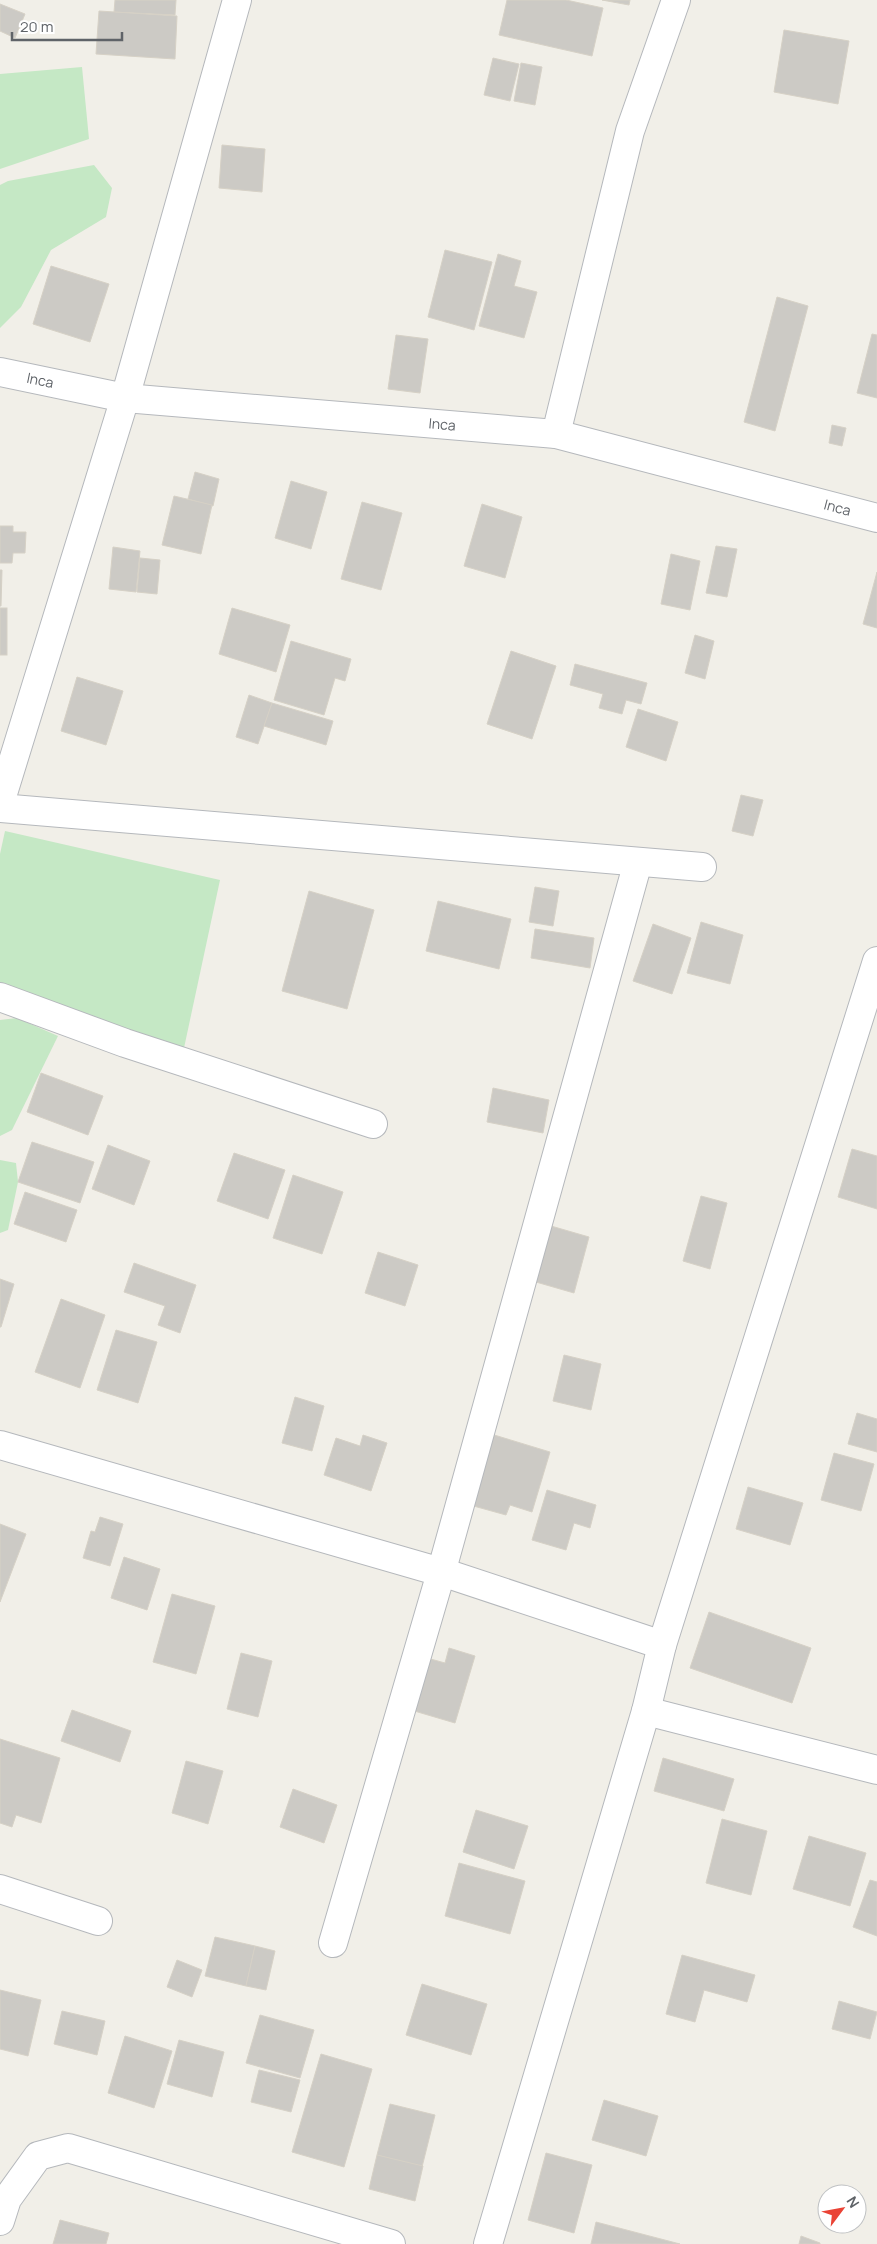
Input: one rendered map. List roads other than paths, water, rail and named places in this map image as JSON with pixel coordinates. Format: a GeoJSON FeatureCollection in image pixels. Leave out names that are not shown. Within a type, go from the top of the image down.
{"type":"FeatureCollection","features":[{"type":"Feature","properties":{"kind":"street"},"geometry":{"type":"LineString","coordinates":[[0,803],[125,398],[237,0]]}},
{"type":"Feature","properties":{"kind":"street"},"geometry":{"type":"LineString","coordinates":[[556,434],[630,131],[676,0]]}},
{"type":"Feature","properties":{"kind":"street","name":"Inca"},"geometry":{"type":"LineString","coordinates":[[0,372],[125,398],[556,434],[877,518]]}},
{"type":"Feature","properties":{"kind":"street"},"geometry":{"type":"LineString","coordinates":[[0,808],[702,868]]}},
{"type":"Feature","properties":{"kind":"street"},"geometry":{"type":"LineString","coordinates":[[333,1944],[441,1573],[638,862]]}},
{"type":"Feature","properties":{"kind":"street"},"geometry":{"type":"LineString","coordinates":[[488,2244],[646,1711],[662,1644],[877,961]]}},
{"type":"Feature","properties":{"kind":"street"},"geometry":{"type":"LineString","coordinates":[[0,998],[125,1044],[373,1124]]}},
{"type":"Feature","properties":{"kind":"street"},"geometry":{"type":"LineString","coordinates":[[0,1445],[441,1573],[662,1644]]}},
{"type":"Feature","properties":{"kind":"street"},"geometry":{"type":"LineString","coordinates":[[646,1711],[877,1770]]}},
{"type":"Feature","properties":{"kind":"street"},"geometry":{"type":"LineString","coordinates":[[0,1889],[98,1921]]}},
{"type":"Feature","properties":{"kind":"street"},"geometry":{"type":"LineString","coordinates":[[0,2221],[7,2199],[38,2156],[68,2148],[391,2244]]}}]}
